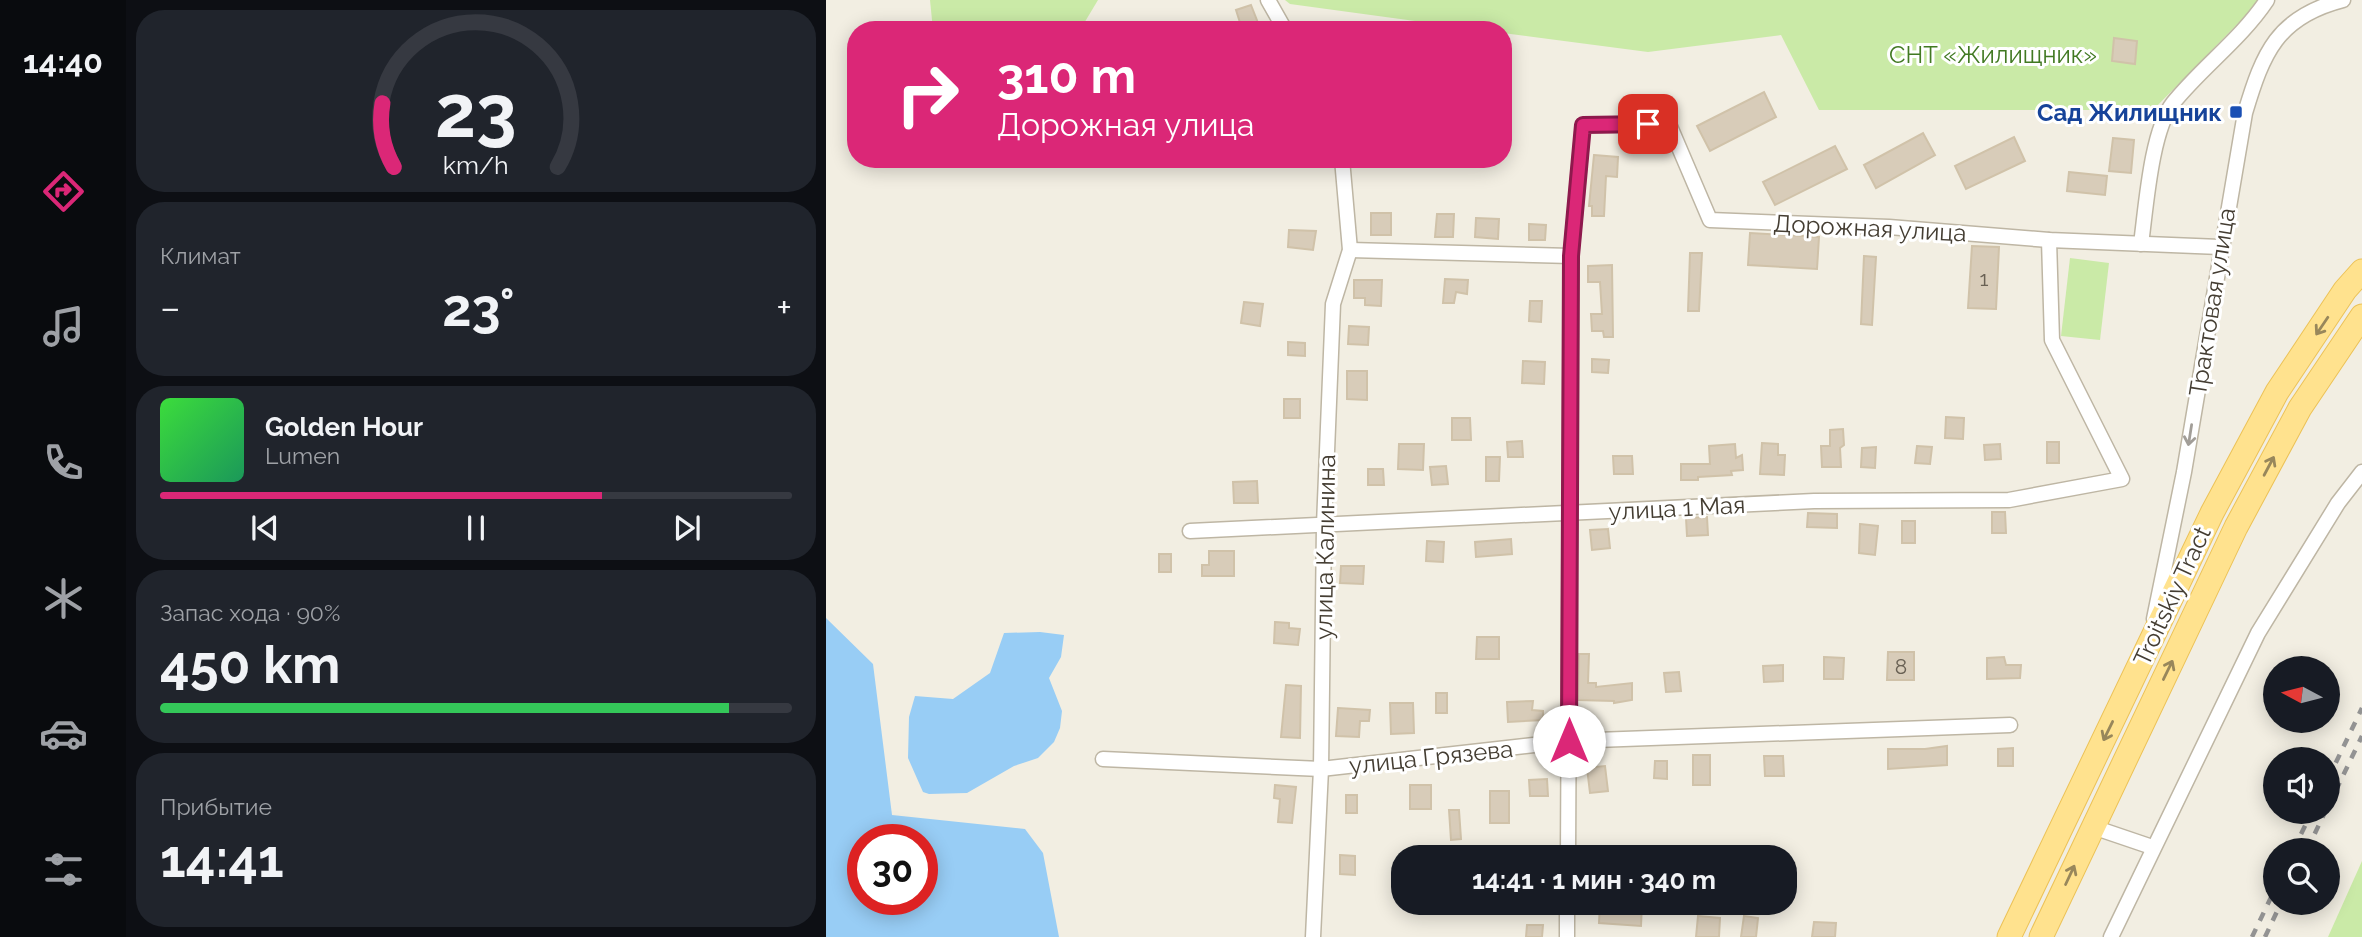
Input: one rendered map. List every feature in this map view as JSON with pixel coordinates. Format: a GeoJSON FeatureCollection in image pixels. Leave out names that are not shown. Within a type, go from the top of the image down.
{"type":"FeatureCollection","features":[{"type":"Feature","properties":{"kind":"main road","name":"Troitskiy Tract"},"geometry":{"type":"LineString","coordinates":[[2009,937],[2212,513],[2277,392],[2345,290],[2362,271]]}},
{"type":"Feature","properties":{"kind":"main road","name":"Troitskiy Tract"},"geometry":{"type":"LineString","coordinates":[[2041,937],[2236,527],[2300,408],[2362,316]]}},
{"type":"Feature","properties":{"kind":"street"},"geometry":{"type":"LineString","coordinates":[[1268,0],[1280,21]]}},
{"type":"Feature","properties":{"kind":"street"},"geometry":{"type":"LineString","coordinates":[[2141,244],[2154,148],[2171,105],[2230,44],[2267,0]]}},
{"type":"Feature","properties":{"kind":"street","name":"Трактовая улица"},"geometry":{"type":"LineString","coordinates":[[2148,648],[2184,472],[2220,247],[2245,113],[2256,76],[2272,43],[2295,20],[2343,0]]}},
{"type":"Feature","properties":{"kind":"street","name":"Дорожная улица"},"geometry":{"type":"LineString","coordinates":[[1571,256],[1583,125],[1670,124],[1710,220],[1889,227],[2049,240],[2220,247]]}},
{"type":"Feature","properties":{"kind":"street","name":"улица Калинина"},"geometry":{"type":"LineString","coordinates":[[1313,937],[1321,769],[1324,525],[1333,304],[1350,250],[1343,168]]}},
{"type":"Feature","properties":{"kind":"street","name":"улица 1 Мая"},"geometry":{"type":"LineString","coordinates":[[1190,531],[1412,518],[1814,501],[2009,500],[2122,479],[2052,340],[2049,240]]}},
{"type":"Feature","properties":{"kind":"street"},"geometry":{"type":"LineString","coordinates":[[1350,250],[1571,256],[1568,845]]}},
{"type":"Feature","properties":{"kind":"street"},"geometry":{"type":"LineString","coordinates":[[2111,937],[2152,847],[2258,633],[2338,503],[2362,472]]}},
{"type":"Feature","properties":{"kind":"street","name":"улица Грязева"},"geometry":{"type":"LineString","coordinates":[[1103,759],[1321,769],[1569,741],[2010,725]]}},
{"type":"Feature","properties":{"kind":"street"},"geometry":{"type":"LineString","coordinates":[[2093,827],[2152,847]]}},
{"type":"Feature","properties":{"kind":"street"},"geometry":{"type":"LineString","coordinates":[[1567,915],[1567,937]]}},
{"type":"Feature","properties":{"kind":"green space"},"geometry":{"type":"Polygon","coordinates":[[[930,0],[1098,0],[1085,21],[932,21],[930,0]]]}},
{"type":"Feature","properties":{"kind":"green space","name":"СНТ «Жилищник»"},"geometry":{"type":"Polygon","coordinates":[[[1285,0],[2261,0],[2153,110],[1819,110],[1781,35],[1648,52],[1512,34],[1512,21],[1415,21],[1290,4],[1285,0]]]}},
{"type":"Feature","properties":{"kind":"green space"},"geometry":{"type":"Polygon","coordinates":[[[2070,258],[2109,263],[2100,340],[2061,336],[2070,258]]]}},
{"type":"Feature","properties":{"kind":"green space"},"geometry":{"type":"Polygon","coordinates":[[[2362,861],[2362,937],[2328,937],[2362,861]]]}},
{"type":"Feature","properties":{"kind":"water"},"geometry":{"type":"Polygon","coordinates":[[[826,618],[873,664],[892,815],[1025,829],[1043,853],[1059,937],[826,937],[826,618]]]}},
{"type":"Feature","properties":{"kind":"water"},"geometry":{"type":"Polygon","coordinates":[[[1040,632],[1064,635],[1061,657],[1049,678],[1062,711],[1060,728],[1054,742],[1038,758],[1014,766],[967,793],[923,792],[908,758],[909,717],[915,696],[953,699],[990,673],[1004,633],[1040,632]]]}},
{"type":"Feature","properties":{"kind":"building"},"geometry":{"type":"Polygon","coordinates":[[[1251,5],[1257,21],[1239,21],[1236,10],[1251,5]]]}},
{"type":"Feature","properties":{"kind":"building"},"geometry":{"type":"Polygon","coordinates":[[[2114,38],[2137,41],[2135,64],[2112,61],[2114,38]]]}},
{"type":"Feature","properties":{"kind":"building"},"geometry":{"type":"Polygon","coordinates":[[[1764,92],[1776,117],[1710,151],[1697,126],[1764,92]]]}},
{"type":"Feature","properties":{"kind":"building"},"geometry":{"type":"Polygon","coordinates":[[[1923,133],[1935,155],[1876,188],[1864,165],[1923,133]]]}},
{"type":"Feature","properties":{"kind":"building"},"geometry":{"type":"Polygon","coordinates":[[[2014,137],[2025,161],[1966,189],[1955,166],[2014,137]]]}},
{"type":"Feature","properties":{"kind":"building"},"geometry":{"type":"Polygon","coordinates":[[[2113,138],[2134,140],[2131,173],[2109,171],[2113,138]]]}},
{"type":"Feature","properties":{"kind":"building"},"geometry":{"type":"Polygon","coordinates":[[[1835,146],[1847,169],[1775,205],[1763,182],[1835,146]]]}},
{"type":"Feature","properties":{"kind":"building"},"geometry":{"type":"Polygon","coordinates":[[[1594,155],[1618,157],[1617,177],[1606,176],[1604,216],[1592,216],[1592,206],[1589,206],[1594,155]]]}},
{"type":"Feature","properties":{"kind":"building"},"geometry":{"type":"Polygon","coordinates":[[[2069,172],[2107,176],[2105,195],[2067,191],[2069,172]]]}},
{"type":"Feature","properties":{"kind":"building"},"geometry":{"type":"Polygon","coordinates":[[[1371,213],[1391,213],[1391,235],[1371,235],[1371,213]]]}},
{"type":"Feature","properties":{"kind":"building"},"geometry":{"type":"Polygon","coordinates":[[[1437,214],[1454,214],[1453,237],[1435,237],[1437,214]]]}},
{"type":"Feature","properties":{"kind":"building"},"geometry":{"type":"Polygon","coordinates":[[[1476,218],[1499,219],[1498,239],[1475,237],[1476,218]]]}},
{"type":"Feature","properties":{"kind":"building"},"geometry":{"type":"Polygon","coordinates":[[[1529,224],[1546,225],[1545,240],[1529,240],[1529,224]]]}},
{"type":"Feature","properties":{"kind":"building"},"geometry":{"type":"Polygon","coordinates":[[[1289,230],[1316,231],[1313,250],[1288,247],[1289,230]]]}},
{"type":"Feature","properties":{"kind":"building"},"geometry":{"type":"Polygon","coordinates":[[[1750,233],[1819,237],[1817,269],[1748,265],[1750,233]]]}},
{"type":"Feature","properties":{"kind":"building"},"geometry":{"type":"Polygon","coordinates":[[[1972,246],[1999,247],[1996,309],[1968,308],[1972,246]]]}},
{"type":"Feature","properties":{"kind":"building"},"geometry":{"type":"Polygon","coordinates":[[[1690,253],[1702,253],[1699,311],[1688,311],[1690,253]]]}},
{"type":"Feature","properties":{"kind":"building"},"geometry":{"type":"Polygon","coordinates":[[[1864,256],[1876,257],[1872,325],[1861,324],[1864,256]]]}},
{"type":"Feature","properties":{"kind":"building"},"geometry":{"type":"Polygon","coordinates":[[[1612,265],[1613,337],[1604,337],[1603,331],[1592,331],[1591,314],[1602,314],[1600,282],[1588,282],[1588,266],[1612,265]]]}},
{"type":"Feature","properties":{"kind":"building"},"geometry":{"type":"Polygon","coordinates":[[[1445,279],[1468,280],[1467,294],[1456,292],[1454,303],[1443,303],[1445,279]]]}},
{"type":"Feature","properties":{"kind":"building"},"geometry":{"type":"Polygon","coordinates":[[[1354,280],[1382,280],[1381,306],[1365,305],[1365,298],[1354,298],[1354,280]]]}},
{"type":"Feature","properties":{"kind":"building"},"geometry":{"type":"Polygon","coordinates":[[[1530,301],[1542,301],[1541,322],[1529,321],[1530,301]]]}},
{"type":"Feature","properties":{"kind":"building"},"geometry":{"type":"Polygon","coordinates":[[[1244,302],[1263,304],[1260,326],[1241,323],[1244,302]]]}},
{"type":"Feature","properties":{"kind":"building"},"geometry":{"type":"Polygon","coordinates":[[[1349,326],[1369,327],[1368,345],[1348,344],[1349,326]]]}},
{"type":"Feature","properties":{"kind":"building"},"geometry":{"type":"Polygon","coordinates":[[[1288,342],[1305,343],[1305,356],[1288,355],[1288,342]]]}},
{"type":"Feature","properties":{"kind":"building"},"geometry":{"type":"Polygon","coordinates":[[[1592,359],[1609,360],[1608,373],[1592,372],[1592,359]]]}},
{"type":"Feature","properties":{"kind":"building"},"geometry":{"type":"Polygon","coordinates":[[[1523,361],[1545,362],[1544,384],[1522,383],[1523,361]]]}},
{"type":"Feature","properties":{"kind":"building"},"geometry":{"type":"Polygon","coordinates":[[[1347,371],[1367,371],[1367,400],[1347,399],[1347,371]]]}},
{"type":"Feature","properties":{"kind":"building"},"geometry":{"type":"Polygon","coordinates":[[[1284,399],[1300,399],[1300,418],[1284,418],[1284,399]]]}},
{"type":"Feature","properties":{"kind":"building"},"geometry":{"type":"Polygon","coordinates":[[[1946,417],[1964,418],[1963,439],[1945,438],[1946,417]]]}},
{"type":"Feature","properties":{"kind":"building"},"geometry":{"type":"Polygon","coordinates":[[[1452,418],[1470,418],[1471,440],[1452,440],[1452,418]]]}},
{"type":"Feature","properties":{"kind":"building"},"geometry":{"type":"Polygon","coordinates":[[[1843,429],[1841,467],[1822,467],[1821,446],[1830,446],[1830,430],[1843,429]]]}},
{"type":"Feature","properties":{"kind":"building"},"geometry":{"type":"Polygon","coordinates":[[[1522,441],[1523,457],[1508,457],[1507,442],[1522,441]]]}},
{"type":"Feature","properties":{"kind":"building"},"geometry":{"type":"Polygon","coordinates":[[[2047,442],[2059,442],[2059,463],[2047,463],[2047,442]]]}},
{"type":"Feature","properties":{"kind":"building"},"geometry":{"type":"Polygon","coordinates":[[[1762,443],[1778,444],[1778,455],[1785,455],[1784,475],[1760,474],[1762,443]]]}},
{"type":"Feature","properties":{"kind":"building"},"geometry":{"type":"Polygon","coordinates":[[[1399,444],[1424,444],[1423,470],[1398,469],[1399,444]]]}},
{"type":"Feature","properties":{"kind":"building"},"geometry":{"type":"Polygon","coordinates":[[[1735,444],[1736,458],[1742,455],[1743,470],[1731,471],[1732,475],[1681,480],[1681,464],[1710,464],[1709,446],[1735,444]]]}},
{"type":"Feature","properties":{"kind":"building"},"geometry":{"type":"Polygon","coordinates":[[[2000,444],[2001,459],[1985,460],[1984,445],[2000,444]]]}},
{"type":"Feature","properties":{"kind":"building"},"geometry":{"type":"Polygon","coordinates":[[[1917,446],[1932,447],[1930,464],[1915,463],[1917,446]]]}},
{"type":"Feature","properties":{"kind":"building"},"geometry":{"type":"Polygon","coordinates":[[[1876,447],[1875,468],[1861,467],[1862,448],[1876,447]]]}},
{"type":"Feature","properties":{"kind":"building"},"geometry":{"type":"Polygon","coordinates":[[[1613,456],[1632,456],[1633,474],[1614,474],[1613,456]]]}},
{"type":"Feature","properties":{"kind":"building"},"geometry":{"type":"Polygon","coordinates":[[[1486,457],[1500,457],[1499,481],[1486,481],[1486,457]]]}},
{"type":"Feature","properties":{"kind":"building"},"geometry":{"type":"Polygon","coordinates":[[[1446,466],[1448,484],[1432,485],[1430,467],[1446,466]]]}},
{"type":"Feature","properties":{"kind":"building"},"geometry":{"type":"Polygon","coordinates":[[[1368,469],[1383,469],[1384,485],[1368,485],[1368,469]]]}},
{"type":"Feature","properties":{"kind":"building"},"geometry":{"type":"Polygon","coordinates":[[[1257,481],[1258,503],[1234,503],[1233,482],[1257,481]]]}},
{"type":"Feature","properties":{"kind":"building"},"geometry":{"type":"Polygon","coordinates":[[[1992,512],[2005,512],[2006,533],[1992,533],[1992,512]]]}},
{"type":"Feature","properties":{"kind":"building"},"geometry":{"type":"Polygon","coordinates":[[[1808,513],[1837,514],[1837,528],[1807,527],[1808,513]]]}},
{"type":"Feature","properties":{"kind":"building"},"geometry":{"type":"Polygon","coordinates":[[[1707,517],[1708,535],[1687,536],[1686,518],[1707,517]]]}},
{"type":"Feature","properties":{"kind":"building"},"geometry":{"type":"Polygon","coordinates":[[[1902,521],[1915,521],[1915,543],[1902,543],[1902,521]]]}},
{"type":"Feature","properties":{"kind":"building"},"geometry":{"type":"Polygon","coordinates":[[[1860,524],[1878,526],[1875,555],[1859,553],[1860,524]]]}},
{"type":"Feature","properties":{"kind":"building"},"geometry":{"type":"Polygon","coordinates":[[[1608,529],[1610,548],[1592,550],[1590,530],[1608,529]]]}},
{"type":"Feature","properties":{"kind":"building"},"geometry":{"type":"Polygon","coordinates":[[[1511,539],[1512,554],[1476,557],[1475,542],[1511,539]]]}},
{"type":"Feature","properties":{"kind":"building"},"geometry":{"type":"Polygon","coordinates":[[[1427,541],[1444,542],[1443,562],[1426,561],[1427,541]]]}},
{"type":"Feature","properties":{"kind":"building"},"geometry":{"type":"Polygon","coordinates":[[[1209,551],[1234,551],[1234,576],[1202,576],[1202,565],[1209,565],[1209,551]]]}},
{"type":"Feature","properties":{"kind":"building"},"geometry":{"type":"Polygon","coordinates":[[[1159,554],[1171,554],[1171,572],[1159,572],[1159,554]]]}},
{"type":"Feature","properties":{"kind":"building"},"geometry":{"type":"Polygon","coordinates":[[[1341,566],[1364,566],[1363,584],[1340,583],[1341,566]]]}},
{"type":"Feature","properties":{"kind":"building"},"geometry":{"type":"Polygon","coordinates":[[[1275,622],[1289,623],[1289,628],[1300,629],[1298,645],[1274,643],[1275,622]]]}},
{"type":"Feature","properties":{"kind":"building"},"geometry":{"type":"Polygon","coordinates":[[[1477,637],[1499,637],[1499,659],[1476,659],[1477,637]]]}},
{"type":"Feature","properties":{"kind":"building"},"geometry":{"type":"Polygon","coordinates":[[[1888,652],[1914,652],[1914,680],[1887,680],[1888,652]]]}},
{"type":"Feature","properties":{"kind":"building"},"geometry":{"type":"Polygon","coordinates":[[[1579,654],[1589,654],[1588,683],[1596,683],[1596,687],[1632,683],[1632,700],[1614,703],[1578,700],[1579,654]]]}},
{"type":"Feature","properties":{"kind":"building"},"geometry":{"type":"Polygon","coordinates":[[[1824,657],[1844,658],[1843,679],[1824,679],[1824,657]]]}},
{"type":"Feature","properties":{"kind":"building"},"geometry":{"type":"Polygon","coordinates":[[[2004,657],[2006,665],[2021,665],[2020,678],[1987,679],[1987,658],[2004,657]]]}},
{"type":"Feature","properties":{"kind":"building"},"geometry":{"type":"Polygon","coordinates":[[[1783,665],[1783,681],[1764,682],[1763,666],[1783,665]]]}},
{"type":"Feature","properties":{"kind":"building"},"geometry":{"type":"Polygon","coordinates":[[[1679,672],[1681,691],[1666,692],[1664,673],[1679,672]]]}},
{"type":"Feature","properties":{"kind":"building"},"geometry":{"type":"Polygon","coordinates":[[[1286,685],[1301,686],[1300,738],[1281,737],[1286,685]]]}},
{"type":"Feature","properties":{"kind":"building"},"geometry":{"type":"Polygon","coordinates":[[[1436,693],[1447,693],[1447,713],[1436,713],[1436,693]]]}},
{"type":"Feature","properties":{"kind":"building"},"geometry":{"type":"Polygon","coordinates":[[[1533,701],[1532,710],[1543,711],[1543,720],[1508,722],[1507,702],[1533,701]]]}},
{"type":"Feature","properties":{"kind":"building"},"geometry":{"type":"Polygon","coordinates":[[[1390,703],[1413,703],[1414,733],[1391,734],[1390,703]]]}},
{"type":"Feature","properties":{"kind":"building"},"geometry":{"type":"Polygon","coordinates":[[[1338,708],[1370,710],[1369,721],[1360,721],[1359,737],[1336,736],[1338,708]]]}},
{"type":"Feature","properties":{"kind":"building"},"geometry":{"type":"Polygon","coordinates":[[[1947,746],[1947,765],[1888,769],[1888,749],[1947,746]]]}},
{"type":"Feature","properties":{"kind":"building"},"geometry":{"type":"Polygon","coordinates":[[[2013,748],[2013,766],[1998,766],[1998,749],[2013,748]]]}},
{"type":"Feature","properties":{"kind":"building"},"geometry":{"type":"Polygon","coordinates":[[[1693,755],[1710,755],[1710,785],[1693,785],[1693,755]]]}},
{"type":"Feature","properties":{"kind":"building"},"geometry":{"type":"Polygon","coordinates":[[[1764,756],[1783,756],[1784,776],[1765,776],[1764,756]]]}},
{"type":"Feature","properties":{"kind":"building"},"geometry":{"type":"Polygon","coordinates":[[[1655,761],[1667,761],[1667,779],[1654,778],[1655,761]]]}},
{"type":"Feature","properties":{"kind":"building"},"geometry":{"type":"Polygon","coordinates":[[[1605,766],[1608,791],[1590,793],[1587,768],[1605,766]]]}},
{"type":"Feature","properties":{"kind":"building"},"geometry":{"type":"Polygon","coordinates":[[[1547,779],[1548,796],[1530,796],[1529,780],[1547,779]]]}},
{"type":"Feature","properties":{"kind":"building"},"geometry":{"type":"Polygon","coordinates":[[[1275,785],[1296,787],[1292,823],[1278,822],[1280,799],[1274,798],[1275,785]]]}},
{"type":"Feature","properties":{"kind":"building"},"geometry":{"type":"Polygon","coordinates":[[[1410,785],[1431,785],[1431,809],[1410,809],[1410,785]]]}},
{"type":"Feature","properties":{"kind":"building"},"geometry":{"type":"Polygon","coordinates":[[[1490,791],[1509,791],[1509,823],[1490,823],[1490,791]]]}},
{"type":"Feature","properties":{"kind":"building"},"geometry":{"type":"Polygon","coordinates":[[[1346,795],[1357,795],[1357,813],[1346,813],[1346,795]]]}},
{"type":"Feature","properties":{"kind":"building"},"geometry":{"type":"Polygon","coordinates":[[[1449,810],[1459,810],[1461,839],[1451,840],[1449,810]]]}},
{"type":"Feature","properties":{"kind":"building"},"geometry":{"type":"Polygon","coordinates":[[[1340,855],[1355,856],[1355,875],[1340,874],[1340,855]]]}},
{"type":"Feature","properties":{"kind":"building"},"geometry":{"type":"Polygon","coordinates":[[[1599,915],[1641,915],[1641,926],[1599,923],[1599,915]]]}},
{"type":"Feature","properties":{"kind":"building"},"geometry":{"type":"Polygon","coordinates":[[[1698,916],[1720,918],[1719,937],[1696,937],[1698,916]]]}},
{"type":"Feature","properties":{"kind":"building"},"geometry":{"type":"Polygon","coordinates":[[[1744,916],[1758,918],[1756,937],[1741,937],[1744,916]]]}},
{"type":"Feature","properties":{"kind":"building"},"geometry":{"type":"Polygon","coordinates":[[[1814,922],[1836,923],[1835,937],[1812,937],[1814,922]]]}},
{"type":"Feature","properties":{"kind":"building"},"geometry":{"type":"Polygon","coordinates":[[[1527,925],[1543,925],[1542,937],[1526,937],[1527,925]]]}},
{"type":"Feature","properties":{"kind":"railway"},"geometry":{"type":"LineString","coordinates":[[2340,754],[2362,708]]}},
{"type":"Feature","properties":{"kind":"railway"},"geometry":{"type":"LineString","coordinates":[[2340,782],[2362,736]]}},
{"type":"Feature","properties":{"kind":"railway"},"geometry":{"type":"LineString","coordinates":[[2299,838],[2306,824]]}},
{"type":"Feature","properties":{"kind":"railway"},"geometry":{"type":"LineString","coordinates":[[2313,838],[2319,824]]}},
{"type":"Feature","properties":{"kind":"railway"},"geometry":{"type":"LineString","coordinates":[[2252,937],[2263,914]]}},
{"type":"Feature","properties":{"kind":"railway"},"geometry":{"type":"LineString","coordinates":[[2265,937],[2275,915]]}},
{"type":"Feature","properties":{"kind":"place","name":"Сад Жилищник"},"geometry":{"type":"Point","coordinates":[2236,112]}},
{"type":"Feature","properties":{"kind":"route"},"geometry":{"type":"LineString","coordinates":[[1569,741],[1571,256],[1583,125],[1648,124]]}}]}
